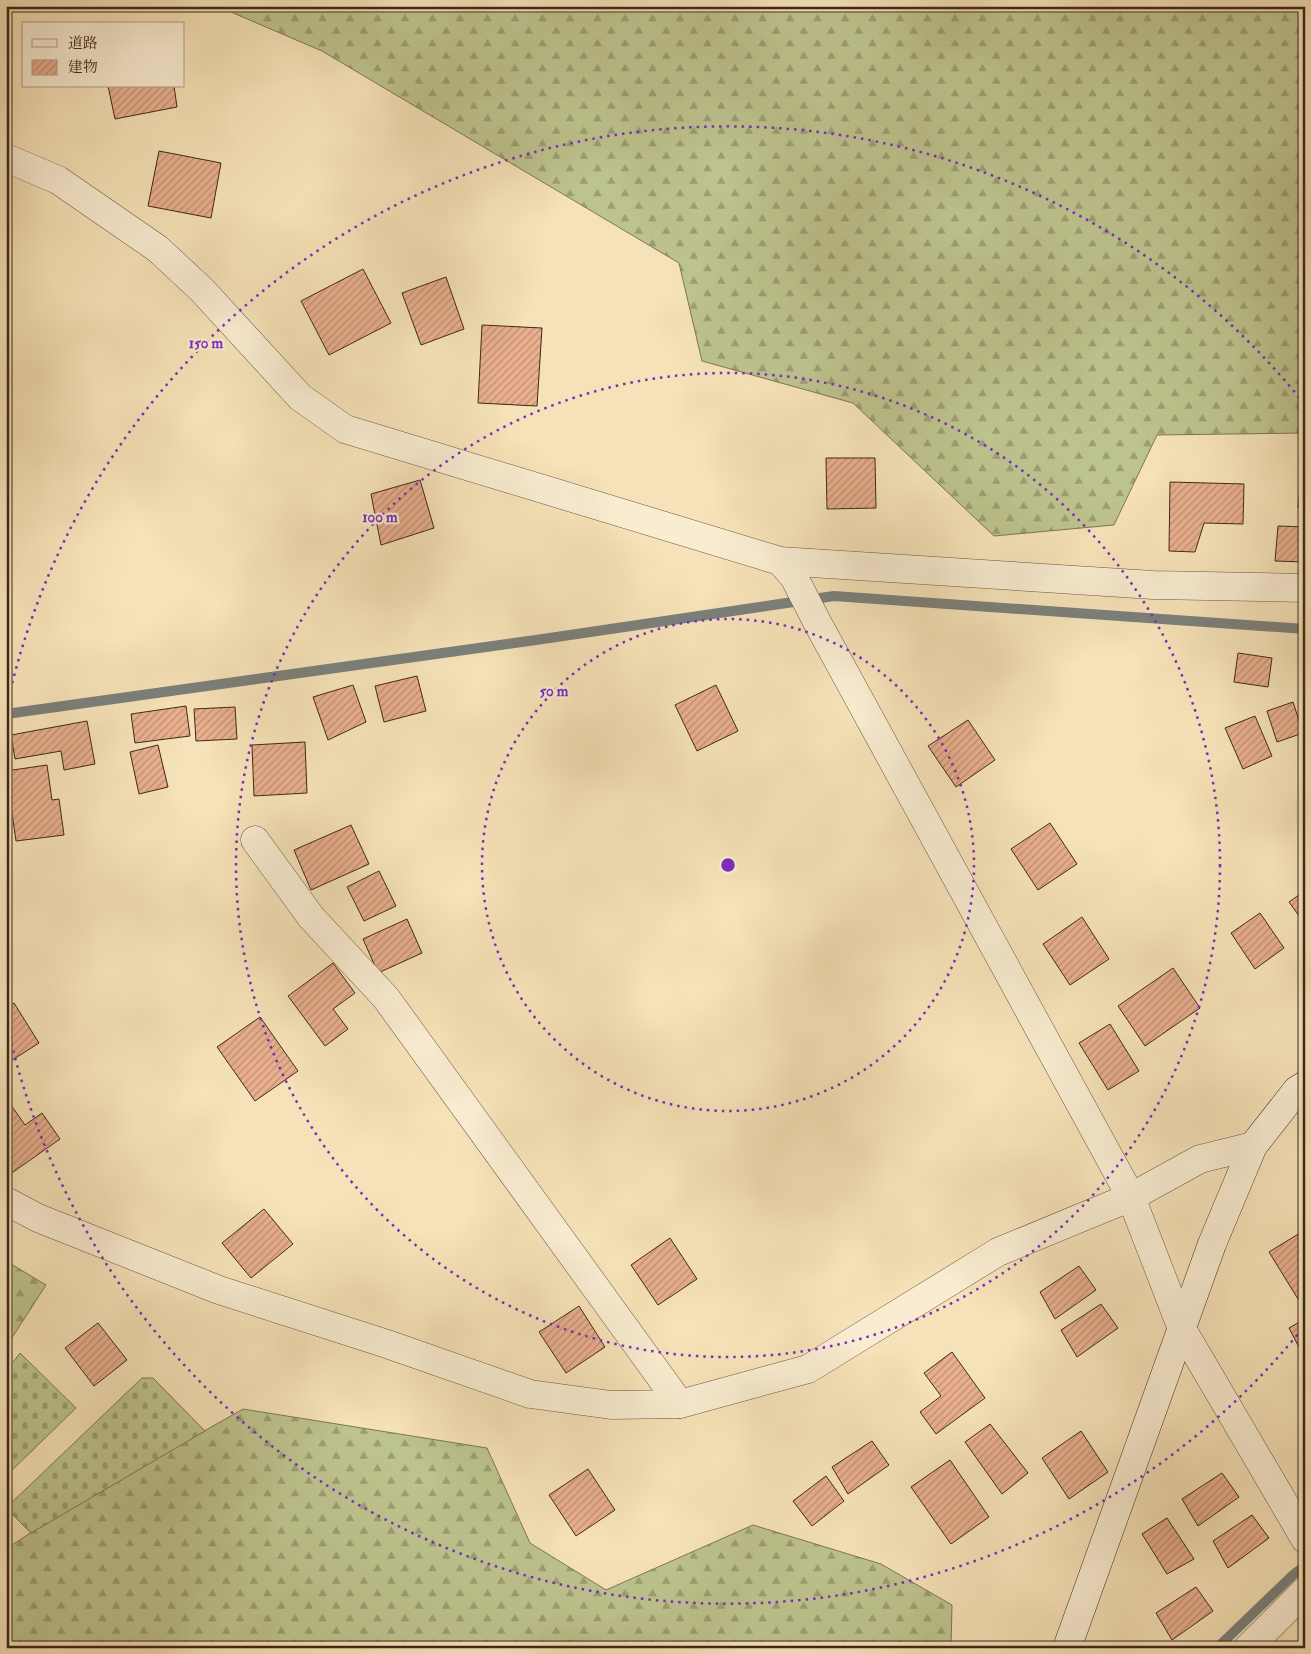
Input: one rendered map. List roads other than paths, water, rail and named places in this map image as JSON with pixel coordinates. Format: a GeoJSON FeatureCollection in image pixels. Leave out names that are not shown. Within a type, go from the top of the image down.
{"type":"FeatureCollection","features":[{"type":"Feature","properties":{"kind":"street"},"geometry":{"type":"LineString","coordinates":[[6,158],[58,180],[158,249],[202,290],[300,397],[344,429],[787,569],[1154,585],[1305,588]]}},
{"type":"Feature","properties":{"kind":"street"},"geometry":{"type":"LineString","coordinates":[[787,569],[1131,1197],[1182,1329],[1303,1532]]}},
{"type":"Feature","properties":{"kind":"street"},"geometry":{"type":"LineString","coordinates":[[255,840],[311,917],[386,998],[680,1404]]}},
{"type":"Feature","properties":{"kind":"street"},"geometry":{"type":"LineString","coordinates":[[1067,1648],[1212,1244],[1252,1146],[1297,1090],[1305,1084]]}},
{"type":"Feature","properties":{"kind":"street"},"geometry":{"type":"LineString","coordinates":[[6,1201],[38,1218],[219,1290],[387,1344],[530,1394],[611,1406],[680,1404],[808,1370],[998,1252],[1131,1197],[1200,1159],[1252,1146]]}},
{"type":"Feature","properties":{"kind":"street"},"geometry":{"type":"LineString","coordinates":[[1248,1648],[1305,1591]]}},
{"type":"Feature","properties":{"kind":"waterway"},"geometry":{"type":"LineString","coordinates":[[6,714],[536,640],[834,596],[1305,629]]}},
{"type":"Feature","properties":{"kind":"waterway"},"geometry":{"type":"LineString","coordinates":[[1217,1648],[1293,1575],[1305,1566]]}}]}
